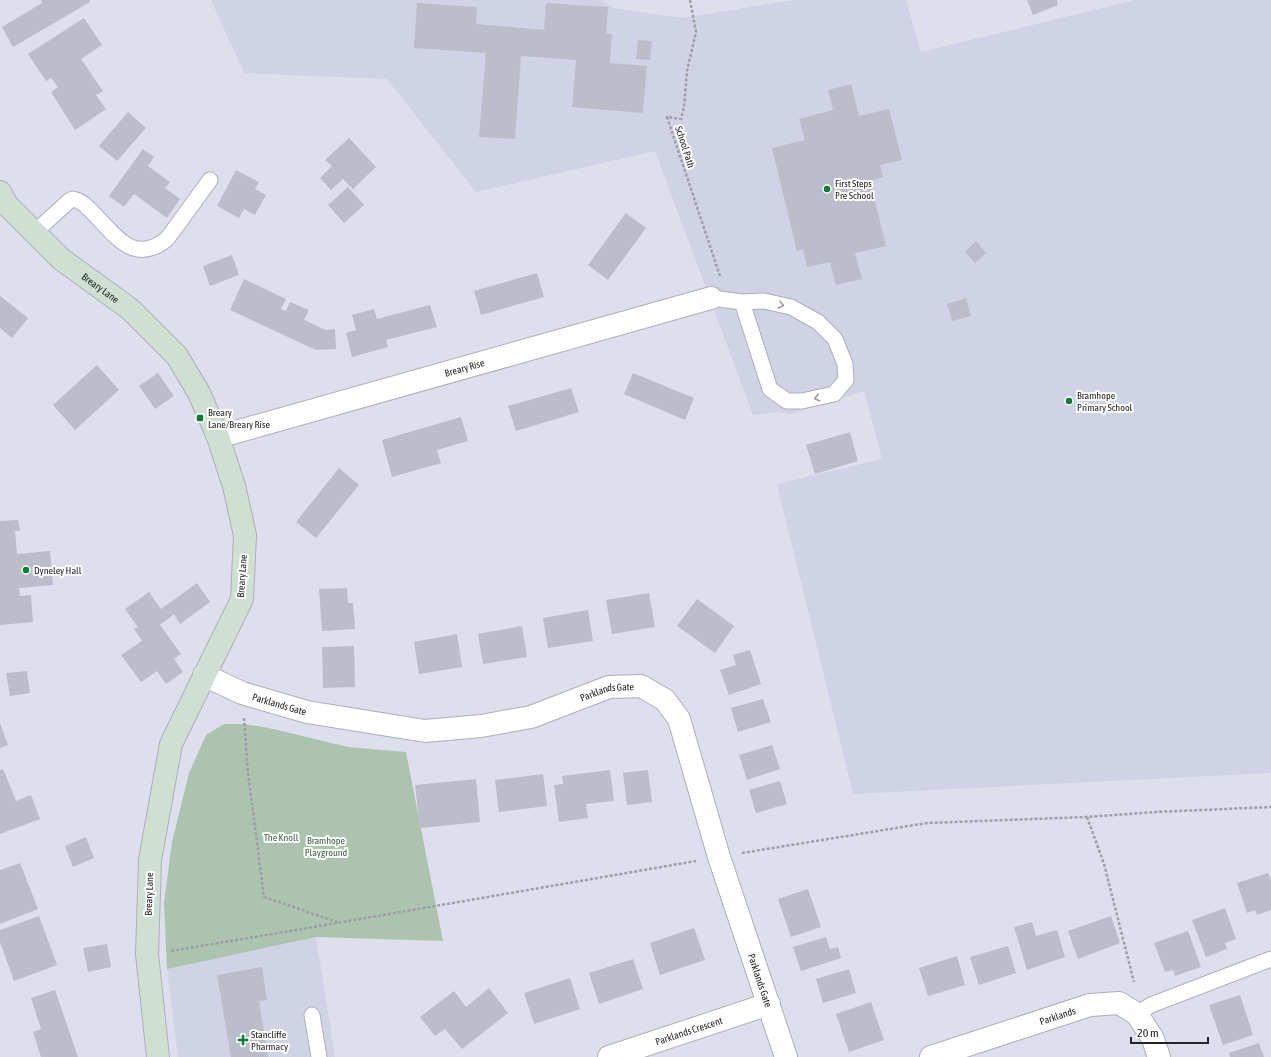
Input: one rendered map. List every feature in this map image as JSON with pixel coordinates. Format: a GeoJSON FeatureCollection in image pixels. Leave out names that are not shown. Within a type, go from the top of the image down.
{"type":"FeatureCollection","features":[{"type":"Feature","properties":{"kind":"street","name":"Breary Lane"},"geometry":{"type":"LineString","coordinates":[[0,192],[7,205],[61,259],[130,309],[177,356],[199,393],[218,437],[234,486],[245,536],[242,599],[171,744],[150,860],[147,954],[158,1057]]}},
{"type":"Feature","properties":{"kind":"street","name":"Breary Rise"},"geometry":{"type":"LineString","coordinates":[[218,437],[711,298]]}},
{"type":"Feature","properties":{"kind":"street","name":"Parklands Gate"},"geometry":{"type":"LineString","coordinates":[[204,675],[242,694],[307,712],[425,731],[481,726],[531,717],[609,687],[641,686],[665,700],[679,719],[719,857],[786,1057]]}},
{"type":"Feature","properties":{"kind":"street","name":"Parklands"},"geometry":{"type":"LineString","coordinates":[[930,1057],[1090,1005],[1119,1003],[1137,1014],[1153,1039],[1159,1057]]}},
{"type":"Feature","properties":{"kind":"street","name":"Parklands Crescent"},"geometry":{"type":"LineString","coordinates":[[609,1057],[769,1004]]}},
{"type":"Feature","properties":{"kind":"lane"},"geometry":{"type":"LineString","coordinates":[[35,232],[73,199],[84,203],[124,245],[137,249],[147,249],[158,246],[167,239],[210,180]]}},
{"type":"Feature","properties":{"kind":"lane"},"geometry":{"type":"LineString","coordinates":[[711,298],[742,302],[764,301],[791,308],[818,322],[835,338],[845,364],[846,380],[834,394],[802,401],[787,400],[770,389],[742,302]]}},
{"type":"Feature","properties":{"kind":"lane"},"geometry":{"type":"LineString","coordinates":[[1137,1014],[1152,1005],[1271,959]]}},
{"type":"Feature","properties":{"kind":"lane"},"geometry":{"type":"LineString","coordinates":[[312,1015],[319,1057]]}},
{"type":"Feature","properties":{"kind":"path","name":"School Path"},"geometry":{"type":"LineString","coordinates":[[690,0],[696,32],[687,71],[684,107],[681,119],[667,117],[720,278],[713,281],[719,296],[711,298]]}},
{"type":"Feature","properties":{"kind":"path"},"geometry":{"type":"LineString","coordinates":[[242,694],[248,773],[264,897],[340,923]]}},
{"type":"Feature","properties":{"kind":"path"},"geometry":{"type":"LineString","coordinates":[[1087,817],[1104,864],[1112,894],[1137,996],[1137,1014]]}},
{"type":"Feature","properties":{"kind":"shaded area","name":"Bramhope Primary School"},"geometry":{"type":"Polygon","coordinates":[[[211,0],[602,0],[613,8],[682,18],[793,0],[906,0],[921,52],[1135,0],[1271,0],[1271,773],[853,794],[777,484],[882,459],[864,391],[790,414],[777,412],[753,415],[655,151],[476,192],[387,79],[244,73],[211,0]]]}},
{"type":"Feature","properties":{"kind":"shaded area"},"geometry":{"type":"Polygon","coordinates":[[[316,937],[335,1057],[178,1057],[167,969],[316,937]]]}},
{"type":"Feature","properties":{"kind":"green space","name":"The Knoll"},"geometry":{"type":"Polygon","coordinates":[[[224,724],[244,724],[269,728],[348,747],[406,752],[443,941],[316,937],[167,969],[164,903],[172,842],[189,773],[206,735],[224,724]]]}},
{"type":"Feature","properties":{"kind":"building"},"geometry":{"type":"Polygon","coordinates":[[[41,0],[89,0],[90,2],[13,47],[2,27],[42,3],[41,0]]]}},
{"type":"Feature","properties":{"kind":"building"},"geometry":{"type":"Polygon","coordinates":[[[1027,0],[1057,0],[1058,5],[1033,15],[1027,0]]]}},
{"type":"Feature","properties":{"kind":"building"},"geometry":{"type":"Polygon","coordinates":[[[417,3],[477,7],[476,24],[544,30],[546,3],[608,7],[606,34],[612,34],[610,63],[647,66],[643,113],[572,107],[576,60],[521,56],[515,139],[479,137],[486,53],[414,48],[417,3]]]}},
{"type":"Feature","properties":{"kind":"building"},"geometry":{"type":"Polygon","coordinates":[[[84,18],[102,45],[81,59],[103,91],[96,95],[106,109],[75,130],[51,92],[58,87],[51,78],[46,81],[28,54],[84,18]]]}},
{"type":"Feature","properties":{"kind":"building"},"geometry":{"type":"Polygon","coordinates":[[[638,40],[652,41],[650,60],[636,59],[638,40]]]}},
{"type":"Feature","properties":{"kind":"building","name":"First Steps Pre School"},"geometry":{"type":"Polygon","coordinates":[[[851,84],[859,116],[889,109],[902,160],[880,165],[883,177],[870,181],[886,246],[855,253],[862,279],[836,285],[830,262],[807,267],[803,249],[797,251],[772,148],[805,140],[799,119],[833,110],[828,90],[851,84]]]}},
{"type":"Feature","properties":{"kind":"building"},"geometry":{"type":"Polygon","coordinates":[[[128,112],[146,128],[117,161],[99,146],[128,112]]]}},
{"type":"Feature","properties":{"kind":"building"},"geometry":{"type":"Polygon","coordinates":[[[349,138],[376,167],[353,189],[343,179],[331,190],[320,178],[332,166],[325,160],[349,138]]]}},
{"type":"Feature","properties":{"kind":"building"},"geometry":{"type":"Polygon","coordinates":[[[143,149],[154,157],[148,166],[170,182],[165,188],[180,199],[167,218],[134,194],[124,207],[109,196],[143,149]]]}},
{"type":"Feature","properties":{"kind":"building"},"geometry":{"type":"Polygon","coordinates":[[[236,170],[259,182],[255,189],[266,195],[255,215],[244,209],[239,218],[217,206],[236,170]]]}},
{"type":"Feature","properties":{"kind":"building"},"geometry":{"type":"Polygon","coordinates":[[[348,187],[364,205],[344,223],[328,205],[348,187]]]}},
{"type":"Feature","properties":{"kind":"building"},"geometry":{"type":"Polygon","coordinates":[[[626,213],[646,228],[608,280],[588,265],[626,213]]]}},
{"type":"Feature","properties":{"kind":"building"},"geometry":{"type":"Polygon","coordinates":[[[976,241],[986,253],[975,263],[965,252],[976,241]]]}},
{"type":"Feature","properties":{"kind":"building"},"geometry":{"type":"Polygon","coordinates":[[[232,255],[239,275],[210,286],[203,266],[232,255]]]}},
{"type":"Feature","properties":{"kind":"building"},"geometry":{"type":"Polygon","coordinates":[[[537,273],[544,297],[481,315],[474,291],[537,273]]]}},
{"type":"Feature","properties":{"kind":"building"},"geometry":{"type":"Polygon","coordinates":[[[244,279],[286,299],[281,309],[286,311],[290,302],[309,310],[304,320],[326,330],[335,329],[336,349],[316,350],[230,310],[244,279]]]}},
{"type":"Feature","properties":{"kind":"building"},"geometry":{"type":"Polygon","coordinates":[[[0,296],[28,318],[12,338],[0,328],[0,296]]]}},
{"type":"Feature","properties":{"kind":"building"},"geometry":{"type":"Polygon","coordinates":[[[966,298],[971,316],[952,321],[947,304],[966,298]]]}},
{"type":"Feature","properties":{"kind":"building"},"geometry":{"type":"Polygon","coordinates":[[[430,305],[437,327],[386,340],[388,347],[352,357],[346,333],[356,330],[352,315],[374,309],[377,319],[430,305]]]}},
{"type":"Feature","properties":{"kind":"building"},"geometry":{"type":"Polygon","coordinates":[[[97,365],[119,390],[75,430],[53,405],[97,365]]]}},
{"type":"Feature","properties":{"kind":"building"},"geometry":{"type":"Polygon","coordinates":[[[158,373],[174,396],[155,409],[139,386],[158,373]]]}},
{"type":"Feature","properties":{"kind":"building"},"geometry":{"type":"Polygon","coordinates":[[[633,373],[694,398],[685,420],[624,394],[633,373]]]}},
{"type":"Feature","properties":{"kind":"building"},"geometry":{"type":"Polygon","coordinates":[[[571,388],[579,412],[516,431],[508,406],[571,388]]]}},
{"type":"Feature","properties":{"kind":"building"},"geometry":{"type":"Polygon","coordinates":[[[461,417],[468,441],[437,450],[441,463],[392,477],[382,440],[461,417]]]}},
{"type":"Feature","properties":{"kind":"building"},"geometry":{"type":"Polygon","coordinates":[[[850,432],[858,461],[815,474],[806,445],[850,432]]]}},
{"type":"Feature","properties":{"kind":"building"},"geometry":{"type":"Polygon","coordinates":[[[339,468],[359,485],[316,538],[296,522],[339,468]]]}},
{"type":"Feature","properties":{"kind":"building","name":"Dyneley Hall"},"geometry":{"type":"Polygon","coordinates":[[[18,520],[20,531],[15,531],[17,554],[50,551],[53,585],[19,588],[20,596],[31,595],[33,622],[0,625],[0,521],[18,520]]]}},
{"type":"Feature","properties":{"kind":"building"},"geometry":{"type":"Polygon","coordinates":[[[197,583],[210,602],[180,624],[174,614],[160,625],[181,654],[174,659],[183,672],[166,684],[157,671],[141,682],[121,655],[142,641],[134,629],[138,627],[125,609],[149,592],[161,609],[197,583]]]}},
{"type":"Feature","properties":{"kind":"building"},"geometry":{"type":"Polygon","coordinates":[[[347,588],[348,603],[353,603],[355,629],[322,631],[319,589],[347,588]]]}},
{"type":"Feature","properties":{"kind":"building"},"geometry":{"type":"Polygon","coordinates":[[[649,593],[655,627],[612,634],[606,600],[649,593]]]}},
{"type":"Feature","properties":{"kind":"building"},"geometry":{"type":"Polygon","coordinates":[[[697,599],[734,626],[715,653],[677,626],[697,599]]]}},
{"type":"Feature","properties":{"kind":"building"},"geometry":{"type":"Polygon","coordinates":[[[588,610],[593,641],[548,648],[543,618],[588,610]]]}},
{"type":"Feature","properties":{"kind":"building"},"geometry":{"type":"Polygon","coordinates":[[[522,626],[527,657],[483,664],[478,634],[522,626]]]}},
{"type":"Feature","properties":{"kind":"building"},"geometry":{"type":"Polygon","coordinates":[[[457,634],[462,667],[419,674],[414,642],[457,634]]]}},
{"type":"Feature","properties":{"kind":"building"},"geometry":{"type":"Polygon","coordinates":[[[354,646],[355,687],[323,688],[322,647],[354,646]]]}},
{"type":"Feature","properties":{"kind":"building"},"geometry":{"type":"Polygon","coordinates":[[[750,650],[761,684],[729,695],[720,670],[736,665],[733,655],[750,650]]]}},
{"type":"Feature","properties":{"kind":"building"},"geometry":{"type":"Polygon","coordinates":[[[27,671],[30,693],[10,696],[6,673],[27,671]]]}},
{"type":"Feature","properties":{"kind":"building"},"geometry":{"type":"Polygon","coordinates":[[[763,699],[771,722],[738,732],[731,708],[763,699]]]}},
{"type":"Feature","properties":{"kind":"building"},"geometry":{"type":"Polygon","coordinates":[[[0,723],[8,745],[0,748],[0,723]]]}},
{"type":"Feature","properties":{"kind":"building"},"geometry":{"type":"Polygon","coordinates":[[[772,745],[780,769],[747,780],[739,755],[772,745]]]}},
{"type":"Feature","properties":{"kind":"building"},"geometry":{"type":"Polygon","coordinates":[[[3,769],[16,801],[31,795],[40,819],[0,834],[0,770],[3,769]]]}},
{"type":"Feature","properties":{"kind":"building"},"geometry":{"type":"Polygon","coordinates":[[[610,770],[614,801],[586,804],[588,818],[559,822],[554,785],[563,784],[562,776],[610,770]]]}},
{"type":"Feature","properties":{"kind":"building"},"geometry":{"type":"Polygon","coordinates":[[[648,770],[652,802],[627,805],[623,773],[648,770]]]}},
{"type":"Feature","properties":{"kind":"building"},"geometry":{"type":"Polygon","coordinates":[[[543,774],[547,806],[499,812],[495,780],[543,774]]]}},
{"type":"Feature","properties":{"kind":"building"},"geometry":{"type":"Polygon","coordinates":[[[476,779],[480,822],[420,828],[415,785],[476,779]]]}},
{"type":"Feature","properties":{"kind":"building"},"geometry":{"type":"Polygon","coordinates":[[[780,781],[787,804],[756,813],[749,790],[780,781]]]}},
{"type":"Feature","properties":{"kind":"building"},"geometry":{"type":"Polygon","coordinates":[[[86,837],[94,858],[73,867],[65,846],[86,837]]]}},
{"type":"Feature","properties":{"kind":"building"},"geometry":{"type":"Polygon","coordinates":[[[20,863],[38,909],[0,924],[0,870],[20,863]]]}},
{"type":"Feature","properties":{"kind":"building"},"geometry":{"type":"Polygon","coordinates":[[[1268,873],[1271,880],[1271,910],[1257,915],[1255,910],[1247,913],[1237,883],[1268,873]]]}},
{"type":"Feature","properties":{"kind":"building"},"geometry":{"type":"Polygon","coordinates":[[[808,889],[821,927],[791,937],[778,899],[808,889]]]}},
{"type":"Feature","properties":{"kind":"building"},"geometry":{"type":"Polygon","coordinates":[[[1225,908],[1236,939],[1225,943],[1227,949],[1206,957],[1192,920],[1225,908]]]}},
{"type":"Feature","properties":{"kind":"building"},"geometry":{"type":"Polygon","coordinates":[[[39,916],[57,965],[14,981],[0,942],[0,930],[39,916]]]}},
{"type":"Feature","properties":{"kind":"building"},"geometry":{"type":"Polygon","coordinates":[[[1111,916],[1120,943],[1078,959],[1068,931],[1111,916]]]}},
{"type":"Feature","properties":{"kind":"building"},"geometry":{"type":"Polygon","coordinates":[[[1032,922],[1036,936],[1057,930],[1065,957],[1027,970],[1014,927],[1032,922]]]}},
{"type":"Feature","properties":{"kind":"building"},"geometry":{"type":"Polygon","coordinates":[[[694,928],[705,960],[660,975],[650,943],[694,928]]]}},
{"type":"Feature","properties":{"kind":"building"},"geometry":{"type":"Polygon","coordinates":[[[1188,931],[1201,967],[1175,976],[1173,970],[1165,972],[1154,943],[1188,931]]]}},
{"type":"Feature","properties":{"kind":"building"},"geometry":{"type":"Polygon","coordinates":[[[826,937],[830,949],[838,947],[841,958],[801,971],[793,947],[826,937]]]}},
{"type":"Feature","properties":{"kind":"building"},"geometry":{"type":"Polygon","coordinates":[[[107,944],[111,967],[88,972],[83,948],[107,944]]]}},
{"type":"Feature","properties":{"kind":"building"},"geometry":{"type":"Polygon","coordinates":[[[1008,946],[1016,973],[979,985],[970,957],[1008,946]]]}},
{"type":"Feature","properties":{"kind":"building"},"geometry":{"type":"Polygon","coordinates":[[[957,956],[965,985],[928,996],[919,968],[957,956]]]}},
{"type":"Feature","properties":{"kind":"building"},"geometry":{"type":"Polygon","coordinates":[[[633,959],[643,989],[599,1004],[589,973],[633,959]]]}},
{"type":"Feature","properties":{"kind":"building"},"geometry":{"type":"Polygon","coordinates":[[[262,967],[267,1000],[259,1001],[268,1057],[231,1057],[217,975],[262,967]]]}},
{"type":"Feature","properties":{"kind":"building"},"geometry":{"type":"Polygon","coordinates":[[[849,969],[856,993],[823,1003],[816,979],[849,969]]]}},
{"type":"Feature","properties":{"kind":"building"},"geometry":{"type":"Polygon","coordinates":[[[570,978],[580,1009],[534,1024],[524,993],[570,978]]]}},
{"type":"Feature","properties":{"kind":"building"},"geometry":{"type":"Polygon","coordinates":[[[489,988],[508,1013],[462,1049],[445,1029],[435,1036],[420,1017],[454,991],[466,1007],[489,988]]]}},
{"type":"Feature","properties":{"kind":"building"},"geometry":{"type":"Polygon","coordinates":[[[55,990],[78,1057],[41,1057],[33,1032],[41,1029],[31,998],[55,990]]]}},
{"type":"Feature","properties":{"kind":"building"},"geometry":{"type":"Polygon","coordinates":[[[1240,995],[1253,1035],[1223,1045],[1209,1005],[1240,995]]]}},
{"type":"Feature","properties":{"kind":"building"},"geometry":{"type":"Polygon","coordinates":[[[871,1002],[884,1040],[849,1052],[836,1014],[871,1002]]]}},
{"type":"Feature","properties":{"kind":"building"},"geometry":{"type":"Polygon","coordinates":[[[1259,1043],[1264,1057],[1230,1057],[1229,1053],[1259,1043]]]}},
{"type":"Feature","properties":{"kind":"place","name":"First Steps Pre School"},"geometry":{"type":"Point","coordinates":[827,189]}},
{"type":"Feature","properties":{"kind":"place","name":"Bramhope Primary School"},"geometry":{"type":"Point","coordinates":[1069,401]}},
{"type":"Feature","properties":{"kind":"place","name":"Breary Lane/Breary Rise"},"geometry":{"type":"Point","coordinates":[200,418]}},
{"type":"Feature","properties":{"kind":"place","name":"Dyneley Hall"},"geometry":{"type":"Point","coordinates":[26,570]}},
{"type":"Feature","properties":{"kind":"place","name":"Stancliffe Pharmacy"},"geometry":{"type":"Point","coordinates":[243,1040]}},
{"type":"Feature","properties":{"kind":"park label","name":"Bramhope Playground"},"geometry":{"type":"Point","coordinates":[326,846]}}]}
